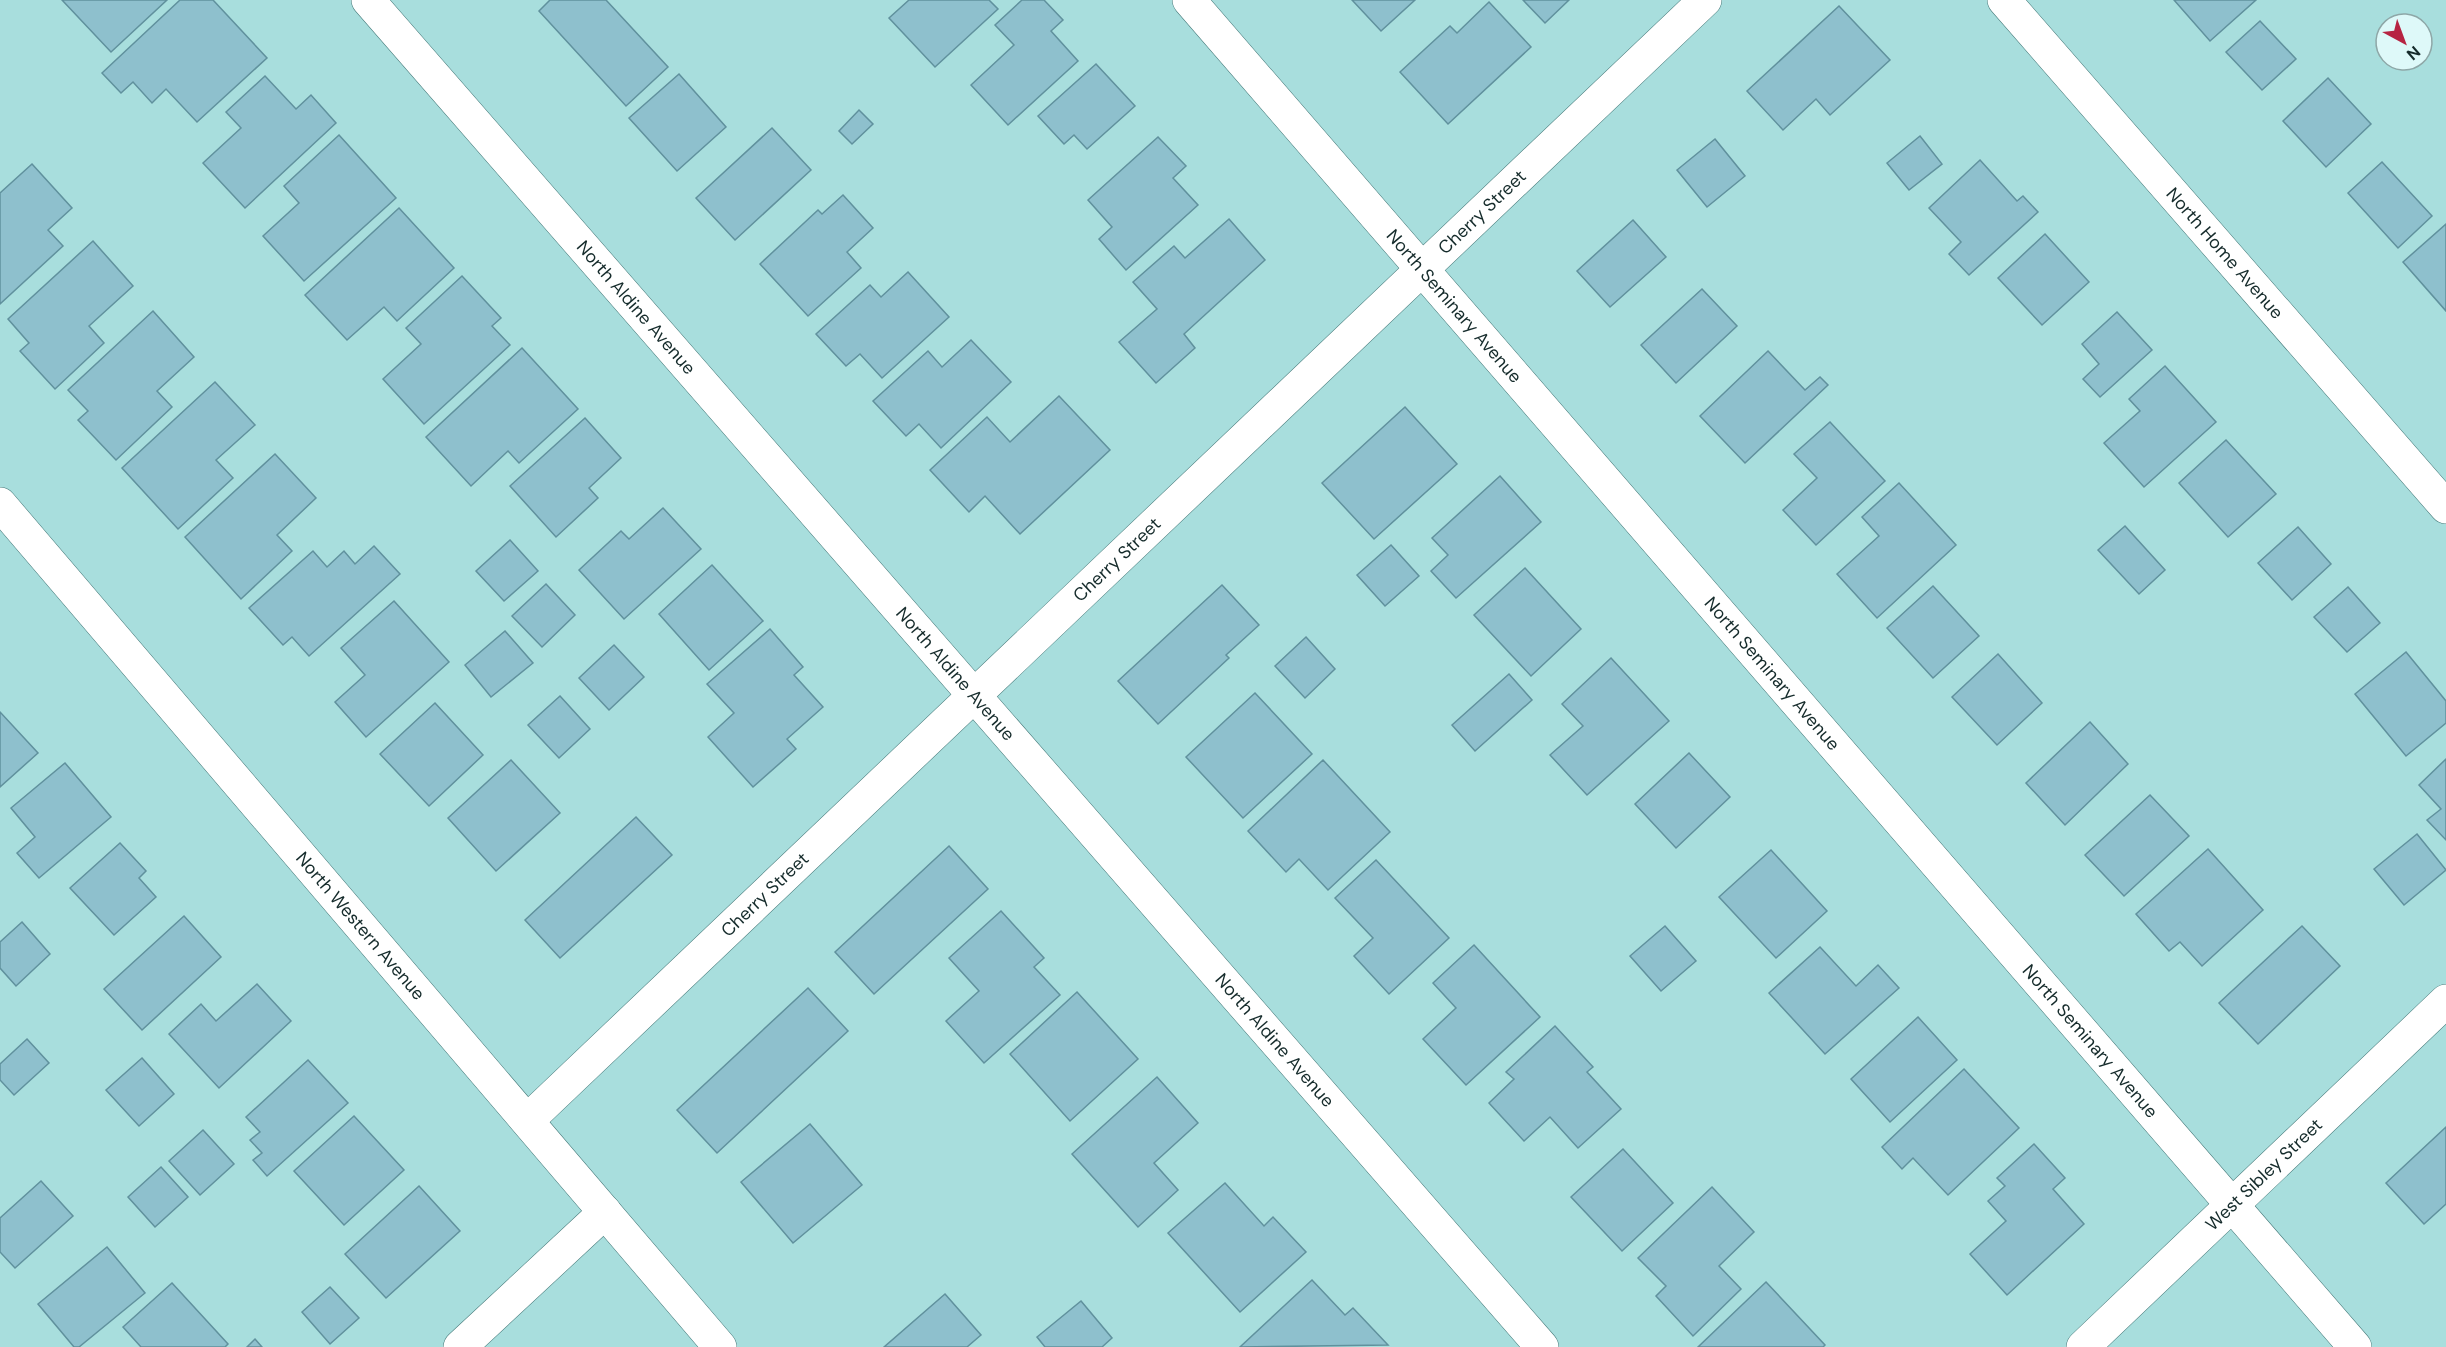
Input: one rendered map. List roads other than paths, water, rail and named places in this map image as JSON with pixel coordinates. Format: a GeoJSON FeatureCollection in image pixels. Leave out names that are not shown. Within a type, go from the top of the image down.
{"type":"FeatureCollection","features":[{"type":"Feature","properties":{"kind":"street","name":"North Aldine Avenue"},"geometry":{"type":"LineString","coordinates":[[368,0],[1542,1347]]}},
{"type":"Feature","properties":{"kind":"street","name":"North Seminary Avenue"},"geometry":{"type":"LineString","coordinates":[[1188,0],[1423,267],[2355,1347]]}},
{"type":"Feature","properties":{"kind":"street","name":"Cherry Street"},"geometry":{"type":"LineString","coordinates":[[528,1120],[1705,0]]}},
{"type":"Feature","properties":{"kind":"street","name":"North Home Avenue"},"geometry":{"type":"LineString","coordinates":[[2004,0],[2446,507]]}},
{"type":"Feature","properties":{"kind":"street","name":"North Western Avenue"},"geometry":{"type":"LineString","coordinates":[[0,504],[720,1347]]}},
{"type":"Feature","properties":{"kind":"street","name":"West Sibley Street"},"geometry":{"type":"LineString","coordinates":[[2083,1347],[2446,1001]]}},
{"type":"Feature","properties":{"kind":"street"},"geometry":{"type":"LineString","coordinates":[[459,1347],[605,1212]]}}]}
